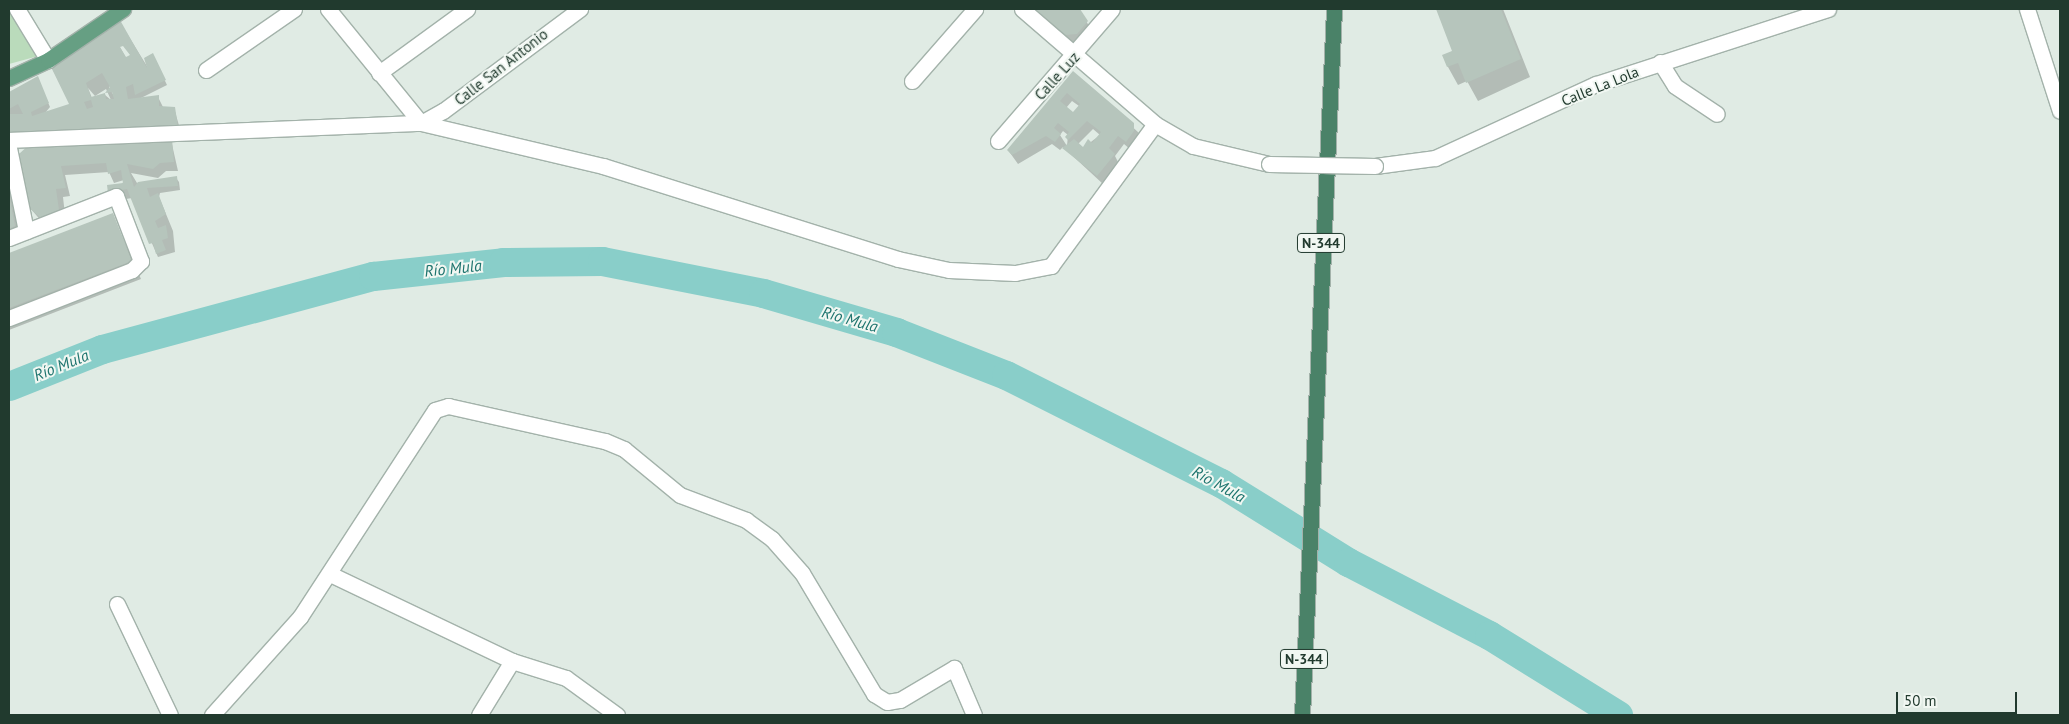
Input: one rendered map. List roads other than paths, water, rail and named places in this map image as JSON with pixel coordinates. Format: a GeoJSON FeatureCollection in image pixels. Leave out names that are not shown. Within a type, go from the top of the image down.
{"type":"FeatureCollection","features":[{"type":"Feature","properties":{"kind":"highway","name":"N-344"},"geometry":{"type":"LineString","coordinates":[[1302,715],[1311,477],[1334,9]]}},
{"type":"Feature","properties":{"kind":"main road"},"geometry":{"type":"LineString","coordinates":[[9,78],[48,60],[123,9]]}},
{"type":"Feature","properties":{"kind":"street"},"geometry":{"type":"LineString","coordinates":[[17,9],[48,60]]}},
{"type":"Feature","properties":{"kind":"street"},"geometry":{"type":"LineString","coordinates":[[206,70],[294,9]]}},
{"type":"Feature","properties":{"kind":"street"},"geometry":{"type":"LineString","coordinates":[[328,9],[421,123]]}},
{"type":"Feature","properties":{"kind":"street"},"geometry":{"type":"LineString","coordinates":[[379,73],[466,9]]}},
{"type":"Feature","properties":{"kind":"street","name":"Calle San Antonio"},"geometry":{"type":"LineString","coordinates":[[421,123],[443,111],[580,9]]}},
{"type":"Feature","properties":{"kind":"street"},"geometry":{"type":"LineString","coordinates":[[912,81],[975,9]]}},
{"type":"Feature","properties":{"kind":"street","name":"Calle La Lola"},"geometry":{"type":"LineString","coordinates":[[1022,9],[1155,124],[1193,146],[1269,164],[1375,166],[1435,158],[1596,84],[1828,9]]}},
{"type":"Feature","properties":{"kind":"street","name":"Calle Luz"},"geometry":{"type":"LineString","coordinates":[[998,141],[1076,55],[1112,9]]}},
{"type":"Feature","properties":{"kind":"street"},"geometry":{"type":"LineString","coordinates":[[2027,9],[2060,111]]}},
{"type":"Feature","properties":{"kind":"street"},"geometry":{"type":"LineString","coordinates":[[1660,62],[1675,86],[1717,114]]}},
{"type":"Feature","properties":{"kind":"street"},"geometry":{"type":"LineString","coordinates":[[9,140],[421,123],[612,169],[898,259],[949,270],[1015,273],[1051,266],[1155,124]]}},
{"type":"Feature","properties":{"kind":"street"},"geometry":{"type":"LineString","coordinates":[[9,148],[26,231]]}},
{"type":"Feature","properties":{"kind":"street"},"geometry":{"type":"LineString","coordinates":[[9,238],[116,196],[141,261],[132,270],[9,318]]}},
{"type":"Feature","properties":{"kind":"street"},"geometry":{"type":"LineString","coordinates":[[212,715],[251,676],[330,574],[435,410],[448,406],[605,441],[624,449],[680,495],[746,520],[772,539],[802,573],[874,694],[887,702],[900,700],[954,668],[974,715]]}},
{"type":"Feature","properties":{"kind":"street"},"geometry":{"type":"LineString","coordinates":[[330,574],[512,661],[566,678],[617,715]]}},
{"type":"Feature","properties":{"kind":"street"},"geometry":{"type":"LineString","coordinates":[[117,604],[170,715]]}},
{"type":"Feature","properties":{"kind":"street"},"geometry":{"type":"LineString","coordinates":[[479,715],[512,661]]}},
{"type":"Feature","properties":{"kind":"waterway","name":"Río Mula"},"geometry":{"type":"LineString","coordinates":[[9,386],[102,349],[373,276],[503,262],[602,261],[763,293],[896,332],[1006,375],[1221,483],[1348,562],[1489,635],[1618,715]]}}]}
